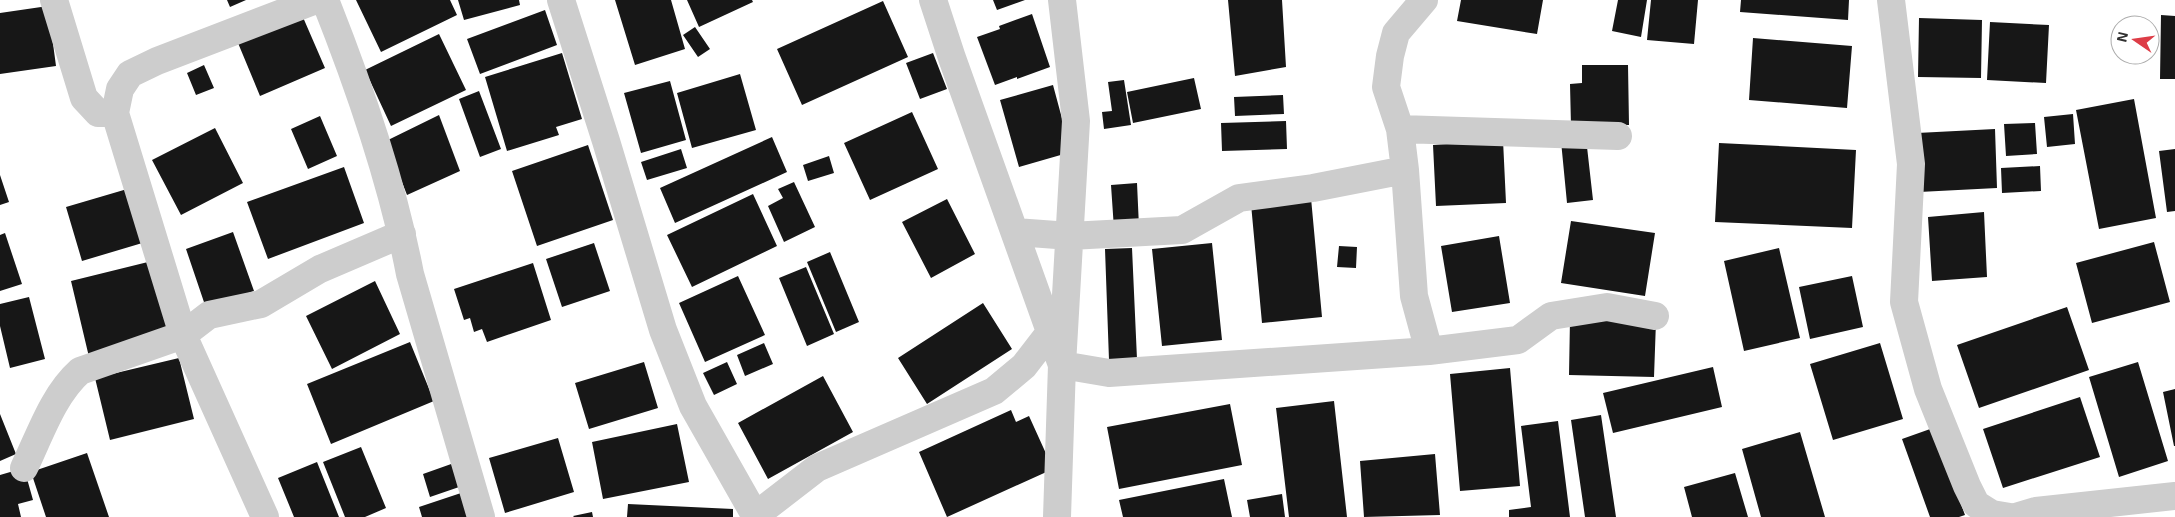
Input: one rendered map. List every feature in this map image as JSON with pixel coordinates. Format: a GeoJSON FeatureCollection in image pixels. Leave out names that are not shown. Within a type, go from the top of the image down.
{"type":"FeatureCollection","features":[{"type":"Feature","properties":{"kind":"street"},"geometry":{"type":"LineString","coordinates":[[54,0],[84,98],[98,114],[115,113]]}},
{"type":"Feature","properties":{"kind":"street"},"geometry":{"type":"LineString","coordinates":[[265,517],[183,335],[115,113],[120,90],[130,74],[158,61],[316,0]]}},
{"type":"Feature","properties":{"kind":"street"},"geometry":{"type":"LineString","coordinates":[[325,0],[356,79],[402,234],[410,274],[481,517]]}},
{"type":"Feature","properties":{"kind":"street"},"geometry":{"type":"LineString","coordinates":[[561,0],[663,330],[693,406],[756,516],[817,468],[994,391],[1024,366],[1051,331]]}},
{"type":"Feature","properties":{"kind":"street"},"geometry":{"type":"LineString","coordinates":[[933,0],[1062,365]]}},
{"type":"Feature","properties":{"kind":"street"},"geometry":{"type":"LineString","coordinates":[[1057,517],[1062,365],[1076,121],[1062,0]]}},
{"type":"Feature","properties":{"kind":"street"},"geometry":{"type":"LineString","coordinates":[[1424,0],[1396,33],[1390,56],[1386,87],[1400,129],[1405,170],[1414,296],[1429,350]]}},
{"type":"Feature","properties":{"kind":"street"},"geometry":{"type":"LineString","coordinates":[[1891,0],[1911,164],[1904,302],[1928,390],[1970,492],[1976,504],[1992,514],[2010,517]]}},
{"type":"Feature","properties":{"kind":"street"},"geometry":{"type":"LineString","coordinates":[[1400,129],[1618,136]]}},
{"type":"Feature","properties":{"kind":"street"},"geometry":{"type":"LineString","coordinates":[[1015,232],[1070,236],[1182,230],[1239,198],[1313,188],[1405,170]]}},
{"type":"Feature","properties":{"kind":"street"},"geometry":{"type":"LineString","coordinates":[[24,468],[59,397],[80,370],[183,335],[209,314],[261,304],[320,269],[402,234]]}},
{"type":"Feature","properties":{"kind":"street"},"geometry":{"type":"LineString","coordinates":[[1062,365],[1109,373],[1429,350],[1518,340],[1551,316],[1607,307],[1655,316]]}},
{"type":"Feature","properties":{"kind":"street"},"geometry":{"type":"LineString","coordinates":[[2016,517],[2036,511],[2175,496]]}},
{"type":"Feature","properties":{"kind":"building"},"geometry":{"type":"Polygon","coordinates":[[[227,0],[246,0],[230,7],[227,0]]]}},
{"type":"Feature","properties":{"kind":"building"},"geometry":{"type":"Polygon","coordinates":[[[356,0],[450,0],[457,15],[381,52],[356,0]]]}},
{"type":"Feature","properties":{"kind":"building"},"geometry":{"type":"Polygon","coordinates":[[[458,0],[519,0],[520,5],[464,20],[458,0]]]}},
{"type":"Feature","properties":{"kind":"building"},"geometry":{"type":"Polygon","coordinates":[[[615,0],[671,0],[685,49],[635,65],[615,0]]]}},
{"type":"Feature","properties":{"kind":"building"},"geometry":{"type":"Polygon","coordinates":[[[687,0],[752,0],[753,2],[699,27],[687,0]]]}},
{"type":"Feature","properties":{"kind":"building"},"geometry":{"type":"Polygon","coordinates":[[[993,0],[1025,0],[997,10],[993,0]]]}},
{"type":"Feature","properties":{"kind":"building"},"geometry":{"type":"Polygon","coordinates":[[[1228,0],[1282,0],[1286,67],[1235,76],[1228,0]]]}},
{"type":"Feature","properties":{"kind":"building"},"geometry":{"type":"Polygon","coordinates":[[[1461,0],[1543,0],[1537,34],[1457,21],[1461,0]]]}},
{"type":"Feature","properties":{"kind":"building"},"geometry":{"type":"Polygon","coordinates":[[[1618,0],[1647,0],[1641,37],[1612,31],[1618,0]]]}},
{"type":"Feature","properties":{"kind":"building"},"geometry":{"type":"Polygon","coordinates":[[[1651,0],[1698,0],[1694,44],[1647,40],[1651,0]]]}},
{"type":"Feature","properties":{"kind":"building"},"geometry":{"type":"Polygon","coordinates":[[[1741,0],[1849,0],[1848,20],[1740,12],[1741,0]]]}},
{"type":"Feature","properties":{"kind":"building"},"geometry":{"type":"Polygon","coordinates":[[[883,1],[908,57],[802,105],[777,49],[883,1]]]}},
{"type":"Feature","properties":{"kind":"building"},"geometry":{"type":"Polygon","coordinates":[[[48,6],[56,66],[0,74],[0,13],[48,6]]]}},
{"type":"Feature","properties":{"kind":"building"},"geometry":{"type":"Polygon","coordinates":[[[545,10],[557,45],[480,74],[467,39],[545,10]]]}},
{"type":"Feature","properties":{"kind":"building"},"geometry":{"type":"Polygon","coordinates":[[[1032,14],[1050,67],[995,85],[977,37],[1000,29],[999,26],[1032,14]]]}},
{"type":"Feature","properties":{"kind":"building"},"geometry":{"type":"Polygon","coordinates":[[[302,15],[325,68],[260,96],[238,43],[302,15]]]}},
{"type":"Feature","properties":{"kind":"building"},"geometry":{"type":"Polygon","coordinates":[[[2161,15],[2175,16],[2175,79],[2160,79],[2161,15]]]}},
{"type":"Feature","properties":{"kind":"building"},"geometry":{"type":"Polygon","coordinates":[[[1919,18],[1982,20],[1981,78],[1918,77],[1919,18]]]}},
{"type":"Feature","properties":{"kind":"building"},"geometry":{"type":"Polygon","coordinates":[[[1990,22],[2049,25],[2046,83],[1987,80],[1990,22]]]}},
{"type":"Feature","properties":{"kind":"building"},"geometry":{"type":"Polygon","coordinates":[[[695,27],[710,49],[698,57],[683,35],[695,27]]]}},
{"type":"Feature","properties":{"kind":"building"},"geometry":{"type":"Polygon","coordinates":[[[439,34],[466,90],[391,126],[365,70],[439,34]]]}},
{"type":"Feature","properties":{"kind":"building"},"geometry":{"type":"Polygon","coordinates":[[[1753,38],[1852,46],[1847,108],[1749,100],[1753,38]]]}},
{"type":"Feature","properties":{"kind":"building"},"geometry":{"type":"Polygon","coordinates":[[[562,53],[582,119],[556,127],[559,135],[507,151],[485,77],[562,53]]]}},
{"type":"Feature","properties":{"kind":"building"},"geometry":{"type":"Polygon","coordinates":[[[933,53],[947,89],[920,99],[906,63],[933,53]]]}},
{"type":"Feature","properties":{"kind":"building"},"geometry":{"type":"Polygon","coordinates":[[[204,65],[214,88],[196,95],[187,73],[204,65]]]}},
{"type":"Feature","properties":{"kind":"building"},"geometry":{"type":"Polygon","coordinates":[[[1582,65],[1628,65],[1629,125],[1571,126],[1570,84],[1582,83],[1582,65]]]}},
{"type":"Feature","properties":{"kind":"building"},"geometry":{"type":"Polygon","coordinates":[[[740,74],[756,130],[692,148],[677,93],[740,74]]]}},
{"type":"Feature","properties":{"kind":"building"},"geometry":{"type":"Polygon","coordinates":[[[1194,78],[1201,109],[1133,123],[1127,92],[1194,78]]]}},
{"type":"Feature","properties":{"kind":"building"},"geometry":{"type":"Polygon","coordinates":[[[1124,80],[1131,125],[1104,129],[1102,112],[1112,111],[1108,82],[1124,80]]]}},
{"type":"Feature","properties":{"kind":"building"},"geometry":{"type":"Polygon","coordinates":[[[670,81],[686,140],[641,153],[624,93],[670,81]]]}},
{"type":"Feature","properties":{"kind":"building"},"geometry":{"type":"Polygon","coordinates":[[[1053,85],[1071,152],[1019,167],[1000,100],[1053,85]]]}},
{"type":"Feature","properties":{"kind":"building"},"geometry":{"type":"Polygon","coordinates":[[[479,91],[501,149],[480,157],[459,99],[479,91]]]}},
{"type":"Feature","properties":{"kind":"building"},"geometry":{"type":"Polygon","coordinates":[[[1283,95],[1284,114],[1235,116],[1234,97],[1283,95]]]}},
{"type":"Feature","properties":{"kind":"building"},"geometry":{"type":"Polygon","coordinates":[[[2134,99],[2156,218],[2099,229],[2076,110],[2134,99]]]}},
{"type":"Feature","properties":{"kind":"building"},"geometry":{"type":"Polygon","coordinates":[[[912,112],[938,169],[870,200],[844,143],[912,112]]]}},
{"type":"Feature","properties":{"kind":"building"},"geometry":{"type":"Polygon","coordinates":[[[2073,114],[2075,144],[2047,147],[2044,117],[2073,114]]]}},
{"type":"Feature","properties":{"kind":"building"},"geometry":{"type":"Polygon","coordinates":[[[439,115],[460,171],[407,195],[386,141],[439,115]]]}},
{"type":"Feature","properties":{"kind":"building"},"geometry":{"type":"Polygon","coordinates":[[[320,116],[337,156],[308,169],[291,129],[320,116]]]}},
{"type":"Feature","properties":{"kind":"building"},"geometry":{"type":"Polygon","coordinates":[[[1286,121],[1287,149],[1222,151],[1221,123],[1286,121]]]}},
{"type":"Feature","properties":{"kind":"building"},"geometry":{"type":"Polygon","coordinates":[[[2035,123],[2037,154],[2006,156],[2004,124],[2035,123]]]}},
{"type":"Feature","properties":{"kind":"building"},"geometry":{"type":"Polygon","coordinates":[[[215,128],[243,183],[181,215],[152,160],[215,128]]]}},
{"type":"Feature","properties":{"kind":"building"},"geometry":{"type":"Polygon","coordinates":[[[1995,129],[1997,188],[1919,192],[1917,133],[1995,129]]]}},
{"type":"Feature","properties":{"kind":"building"},"geometry":{"type":"Polygon","coordinates":[[[772,137],[787,172],[675,223],[660,188],[772,137]]]}},
{"type":"Feature","properties":{"kind":"building"},"geometry":{"type":"Polygon","coordinates":[[[1586,138],[1593,200],[1567,203],[1561,141],[1586,138]]]}},
{"type":"Feature","properties":{"kind":"building"},"geometry":{"type":"Polygon","coordinates":[[[1503,140],[1506,203],[1436,206],[1433,145],[1503,140]]]}},
{"type":"Feature","properties":{"kind":"building"},"geometry":{"type":"Polygon","coordinates":[[[1719,143],[1856,150],[1852,228],[1715,222],[1719,143]]]}},
{"type":"Feature","properties":{"kind":"building"},"geometry":{"type":"Polygon","coordinates":[[[588,145],[613,220],[537,246],[512,171],[588,145]]]}},
{"type":"Feature","properties":{"kind":"building"},"geometry":{"type":"Polygon","coordinates":[[[681,149],[687,168],[647,180],[641,162],[681,149]]]}},
{"type":"Feature","properties":{"kind":"building"},"geometry":{"type":"Polygon","coordinates":[[[2175,149],[2175,211],[2167,212],[2159,151],[2175,149]]]}},
{"type":"Feature","properties":{"kind":"building"},"geometry":{"type":"Polygon","coordinates":[[[829,156],[834,173],[808,181],[803,165],[829,156]]]}},
{"type":"Feature","properties":{"kind":"building"},"geometry":{"type":"Polygon","coordinates":[[[2040,166],[2041,191],[2002,193],[2001,168],[2040,166]]]}},
{"type":"Feature","properties":{"kind":"building"},"geometry":{"type":"Polygon","coordinates":[[[344,167],[364,223],[268,259],[247,202],[344,167]]]}},
{"type":"Feature","properties":{"kind":"building"},"geometry":{"type":"Polygon","coordinates":[[[0,175],[9,202],[0,205],[0,175]]]}},
{"type":"Feature","properties":{"kind":"building"},"geometry":{"type":"Polygon","coordinates":[[[794,182],[815,227],[784,242],[768,206],[783,198],[778,189],[794,182]]]}},
{"type":"Feature","properties":{"kind":"building"},"geometry":{"type":"Polygon","coordinates":[[[1137,183],[1139,227],[1114,229],[1111,185],[1137,183]]]}},
{"type":"Feature","properties":{"kind":"building"},"geometry":{"type":"Polygon","coordinates":[[[134,187],[149,241],[82,261],[66,207],[134,187]]]}},
{"type":"Feature","properties":{"kind":"building"},"geometry":{"type":"Polygon","coordinates":[[[753,194],[777,246],[692,287],[667,235],[753,194]]]}},
{"type":"Feature","properties":{"kind":"building"},"geometry":{"type":"Polygon","coordinates":[[[1311,198],[1322,317],[1262,323],[1251,204],[1311,198]]]}},
{"type":"Feature","properties":{"kind":"building"},"geometry":{"type":"Polygon","coordinates":[[[947,199],[975,254],[931,278],[902,222],[947,199]]]}},
{"type":"Feature","properties":{"kind":"building"},"geometry":{"type":"Polygon","coordinates":[[[1984,212],[1987,277],[1932,281],[1928,217],[1984,212]]]}},
{"type":"Feature","properties":{"kind":"building"},"geometry":{"type":"Polygon","coordinates":[[[1571,221],[1655,233],[1645,296],[1561,283],[1571,221]]]}},
{"type":"Feature","properties":{"kind":"building"},"geometry":{"type":"Polygon","coordinates":[[[233,232],[254,291],[206,308],[186,249],[233,232]]]}},
{"type":"Feature","properties":{"kind":"building"},"geometry":{"type":"Polygon","coordinates":[[[5,233],[22,284],[0,291],[0,235],[5,233]]]}},
{"type":"Feature","properties":{"kind":"building"},"geometry":{"type":"Polygon","coordinates":[[[1499,236],[1510,303],[1452,312],[1441,246],[1499,236]]]}},
{"type":"Feature","properties":{"kind":"building"},"geometry":{"type":"Polygon","coordinates":[[[2154,242],[2170,302],[2092,323],[2076,263],[2154,242]]]}},
{"type":"Feature","properties":{"kind":"building"},"geometry":{"type":"Polygon","coordinates":[[[594,243],[610,291],[562,307],[546,259],[594,243]]]}},
{"type":"Feature","properties":{"kind":"building"},"geometry":{"type":"Polygon","coordinates":[[[1212,243],[1222,340],[1162,346],[1152,249],[1212,243]]]}},
{"type":"Feature","properties":{"kind":"building"},"geometry":{"type":"Polygon","coordinates":[[[1339,246],[1357,247],[1356,268],[1337,267],[1339,246]]]}},
{"type":"Feature","properties":{"kind":"building"},"geometry":{"type":"Polygon","coordinates":[[[1132,248],[1137,359],[1109,360],[1105,249],[1132,248]]]}},
{"type":"Feature","properties":{"kind":"building"},"geometry":{"type":"Polygon","coordinates":[[[1779,248],[1800,338],[1744,351],[1724,261],[1779,248]]]}},
{"type":"Feature","properties":{"kind":"building"},"geometry":{"type":"Polygon","coordinates":[[[830,252],[859,322],[836,332],[807,262],[830,252]]]}},
{"type":"Feature","properties":{"kind":"building"},"geometry":{"type":"Polygon","coordinates":[[[152,261],[170,338],[89,357],[71,281],[152,261]]]}},
{"type":"Feature","properties":{"kind":"building"},"geometry":{"type":"Polygon","coordinates":[[[533,263],[551,320],[487,342],[482,329],[474,332],[470,318],[464,320],[454,289],[533,263]]]}},
{"type":"Feature","properties":{"kind":"building"},"geometry":{"type":"Polygon","coordinates":[[[806,267],[834,334],[807,346],[779,278],[806,267]]]}},
{"type":"Feature","properties":{"kind":"building"},"geometry":{"type":"Polygon","coordinates":[[[738,276],[765,335],[705,362],[679,303],[738,276]]]}},
{"type":"Feature","properties":{"kind":"building"},"geometry":{"type":"Polygon","coordinates":[[[1852,276],[1863,327],[1810,339],[1799,287],[1852,276]]]}},
{"type":"Feature","properties":{"kind":"building"},"geometry":{"type":"Polygon","coordinates":[[[375,281],[400,334],[332,369],[306,316],[375,281]]]}},
{"type":"Feature","properties":{"kind":"building"},"geometry":{"type":"Polygon","coordinates":[[[29,297],[45,359],[10,368],[0,326],[0,304],[29,297]]]}},
{"type":"Feature","properties":{"kind":"building"},"geometry":{"type":"Polygon","coordinates":[[[983,303],[1012,349],[927,404],[898,358],[983,303]]]}},
{"type":"Feature","properties":{"kind":"building"},"geometry":{"type":"Polygon","coordinates":[[[2067,307],[2089,370],[1979,408],[1957,345],[2067,307]]]}},
{"type":"Feature","properties":{"kind":"building"},"geometry":{"type":"Polygon","coordinates":[[[1570,319],[1656,321],[1654,377],[1569,375],[1570,319]]]}},
{"type":"Feature","properties":{"kind":"building"},"geometry":{"type":"Polygon","coordinates":[[[410,342],[434,401],[331,444],[307,384],[410,342]]]}},
{"type":"Feature","properties":{"kind":"building"},"geometry":{"type":"Polygon","coordinates":[[[764,343],[773,364],[745,376],[737,355],[764,343]]]}},
{"type":"Feature","properties":{"kind":"building"},"geometry":{"type":"Polygon","coordinates":[[[1880,343],[1903,419],[1833,440],[1810,364],[1880,343]]]}},
{"type":"Feature","properties":{"kind":"building"},"geometry":{"type":"Polygon","coordinates":[[[179,358],[194,419],[110,440],[95,378],[179,358]]]}},
{"type":"Feature","properties":{"kind":"building"},"geometry":{"type":"Polygon","coordinates":[[[644,362],[658,408],[589,429],[575,383],[644,362]]]}},
{"type":"Feature","properties":{"kind":"building"},"geometry":{"type":"Polygon","coordinates":[[[727,362],[737,384],[714,395],[703,373],[727,362]]]}},
{"type":"Feature","properties":{"kind":"building"},"geometry":{"type":"Polygon","coordinates":[[[2138,362],[2168,461],[2119,477],[2089,377],[2138,362]]]}},
{"type":"Feature","properties":{"kind":"building"},"geometry":{"type":"Polygon","coordinates":[[[1713,367],[1722,407],[1613,433],[1603,393],[1713,367]]]}},
{"type":"Feature","properties":{"kind":"building"},"geometry":{"type":"Polygon","coordinates":[[[1510,368],[1520,486],[1460,491],[1450,374],[1510,368]]]}},
{"type":"Feature","properties":{"kind":"building"},"geometry":{"type":"Polygon","coordinates":[[[823,376],[853,432],[768,479],[738,423],[823,376]]]}},
{"type":"Feature","properties":{"kind":"building"},"geometry":{"type":"Polygon","coordinates":[[[2175,389],[2175,446],[2174,446],[2163,392],[2175,389]]]}},
{"type":"Feature","properties":{"kind":"building"},"geometry":{"type":"Polygon","coordinates":[[[2080,397],[2100,457],[2003,488],[1983,429],[2080,397]]]}},
{"type":"Feature","properties":{"kind":"building"},"geometry":{"type":"Polygon","coordinates":[[[1334,401],[1347,517],[1289,517],[1276,408],[1334,401]]]}},
{"type":"Feature","properties":{"kind":"building"},"geometry":{"type":"Polygon","coordinates":[[[1230,404],[1242,465],[1119,489],[1107,427],[1230,404]]]}},
{"type":"Feature","properties":{"kind":"building"},"geometry":{"type":"Polygon","coordinates":[[[1011,410],[1016,422],[1029,416],[1053,469],[947,517],[919,452],[1011,410]]]}},
{"type":"Feature","properties":{"kind":"building"},"geometry":{"type":"Polygon","coordinates":[[[0,414],[16,454],[0,461],[0,414]]]}},
{"type":"Feature","properties":{"kind":"building"},"geometry":{"type":"Polygon","coordinates":[[[1601,415],[1616,517],[1585,517],[1571,420],[1601,415]]]}},
{"type":"Feature","properties":{"kind":"building"},"geometry":{"type":"Polygon","coordinates":[[[1558,421],[1570,517],[1509,517],[1509,510],[1531,507],[1521,426],[1558,421]]]}},
{"type":"Feature","properties":{"kind":"building"},"geometry":{"type":"Polygon","coordinates":[[[677,424],[689,482],[603,499],[592,442],[677,424]]]}},
{"type":"Feature","properties":{"kind":"building"},"geometry":{"type":"Polygon","coordinates":[[[1933,428],[1965,515],[1959,517],[1930,517],[1902,439],[1933,428]]]}},
{"type":"Feature","properties":{"kind":"building"},"geometry":{"type":"Polygon","coordinates":[[[1800,432],[1825,517],[1761,517],[1742,449],[1800,432]]]}},
{"type":"Feature","properties":{"kind":"building"},"geometry":{"type":"Polygon","coordinates":[[[558,438],[574,492],[505,513],[489,458],[558,438]]]}},
{"type":"Feature","properties":{"kind":"building"},"geometry":{"type":"Polygon","coordinates":[[[361,447],[386,508],[365,517],[345,517],[323,462],[361,447]]]}},
{"type":"Feature","properties":{"kind":"building"},"geometry":{"type":"Polygon","coordinates":[[[87,453],[109,517],[46,517],[31,472],[87,453]]]}},
{"type":"Feature","properties":{"kind":"building"},"geometry":{"type":"Polygon","coordinates":[[[1435,454],[1440,515],[1364,517],[1360,461],[1435,454]]]}},
{"type":"Feature","properties":{"kind":"building"},"geometry":{"type":"Polygon","coordinates":[[[317,462],[339,517],[294,517],[278,478],[317,462]]]}},
{"type":"Feature","properties":{"kind":"building"},"geometry":{"type":"Polygon","coordinates":[[[454,463],[462,486],[430,497],[423,474],[454,463]]]}},
{"type":"Feature","properties":{"kind":"building"},"geometry":{"type":"Polygon","coordinates":[[[24,468],[33,500],[18,504],[21,517],[0,517],[0,475],[24,468]]]}},
{"type":"Feature","properties":{"kind":"building"},"geometry":{"type":"Polygon","coordinates":[[[1735,473],[1748,517],[1692,517],[1684,487],[1735,473]]]}},
{"type":"Feature","properties":{"kind":"building"},"geometry":{"type":"Polygon","coordinates":[[[1224,479],[1232,517],[1123,517],[1119,500],[1224,479]]]}},
{"type":"Feature","properties":{"kind":"building"},"geometry":{"type":"Polygon","coordinates":[[[467,491],[475,517],[422,517],[419,507],[467,491]]]}},
{"type":"Feature","properties":{"kind":"building"},"geometry":{"type":"Polygon","coordinates":[[[1282,494],[1285,517],[1250,517],[1247,500],[1282,494]]]}},
{"type":"Feature","properties":{"kind":"building"},"geometry":{"type":"Polygon","coordinates":[[[628,504],[733,509],[733,517],[627,517],[628,504]]]}},
{"type":"Feature","properties":{"kind":"building"},"geometry":{"type":"Polygon","coordinates":[[[592,512],[593,517],[573,516],[592,512]]]}}]}
